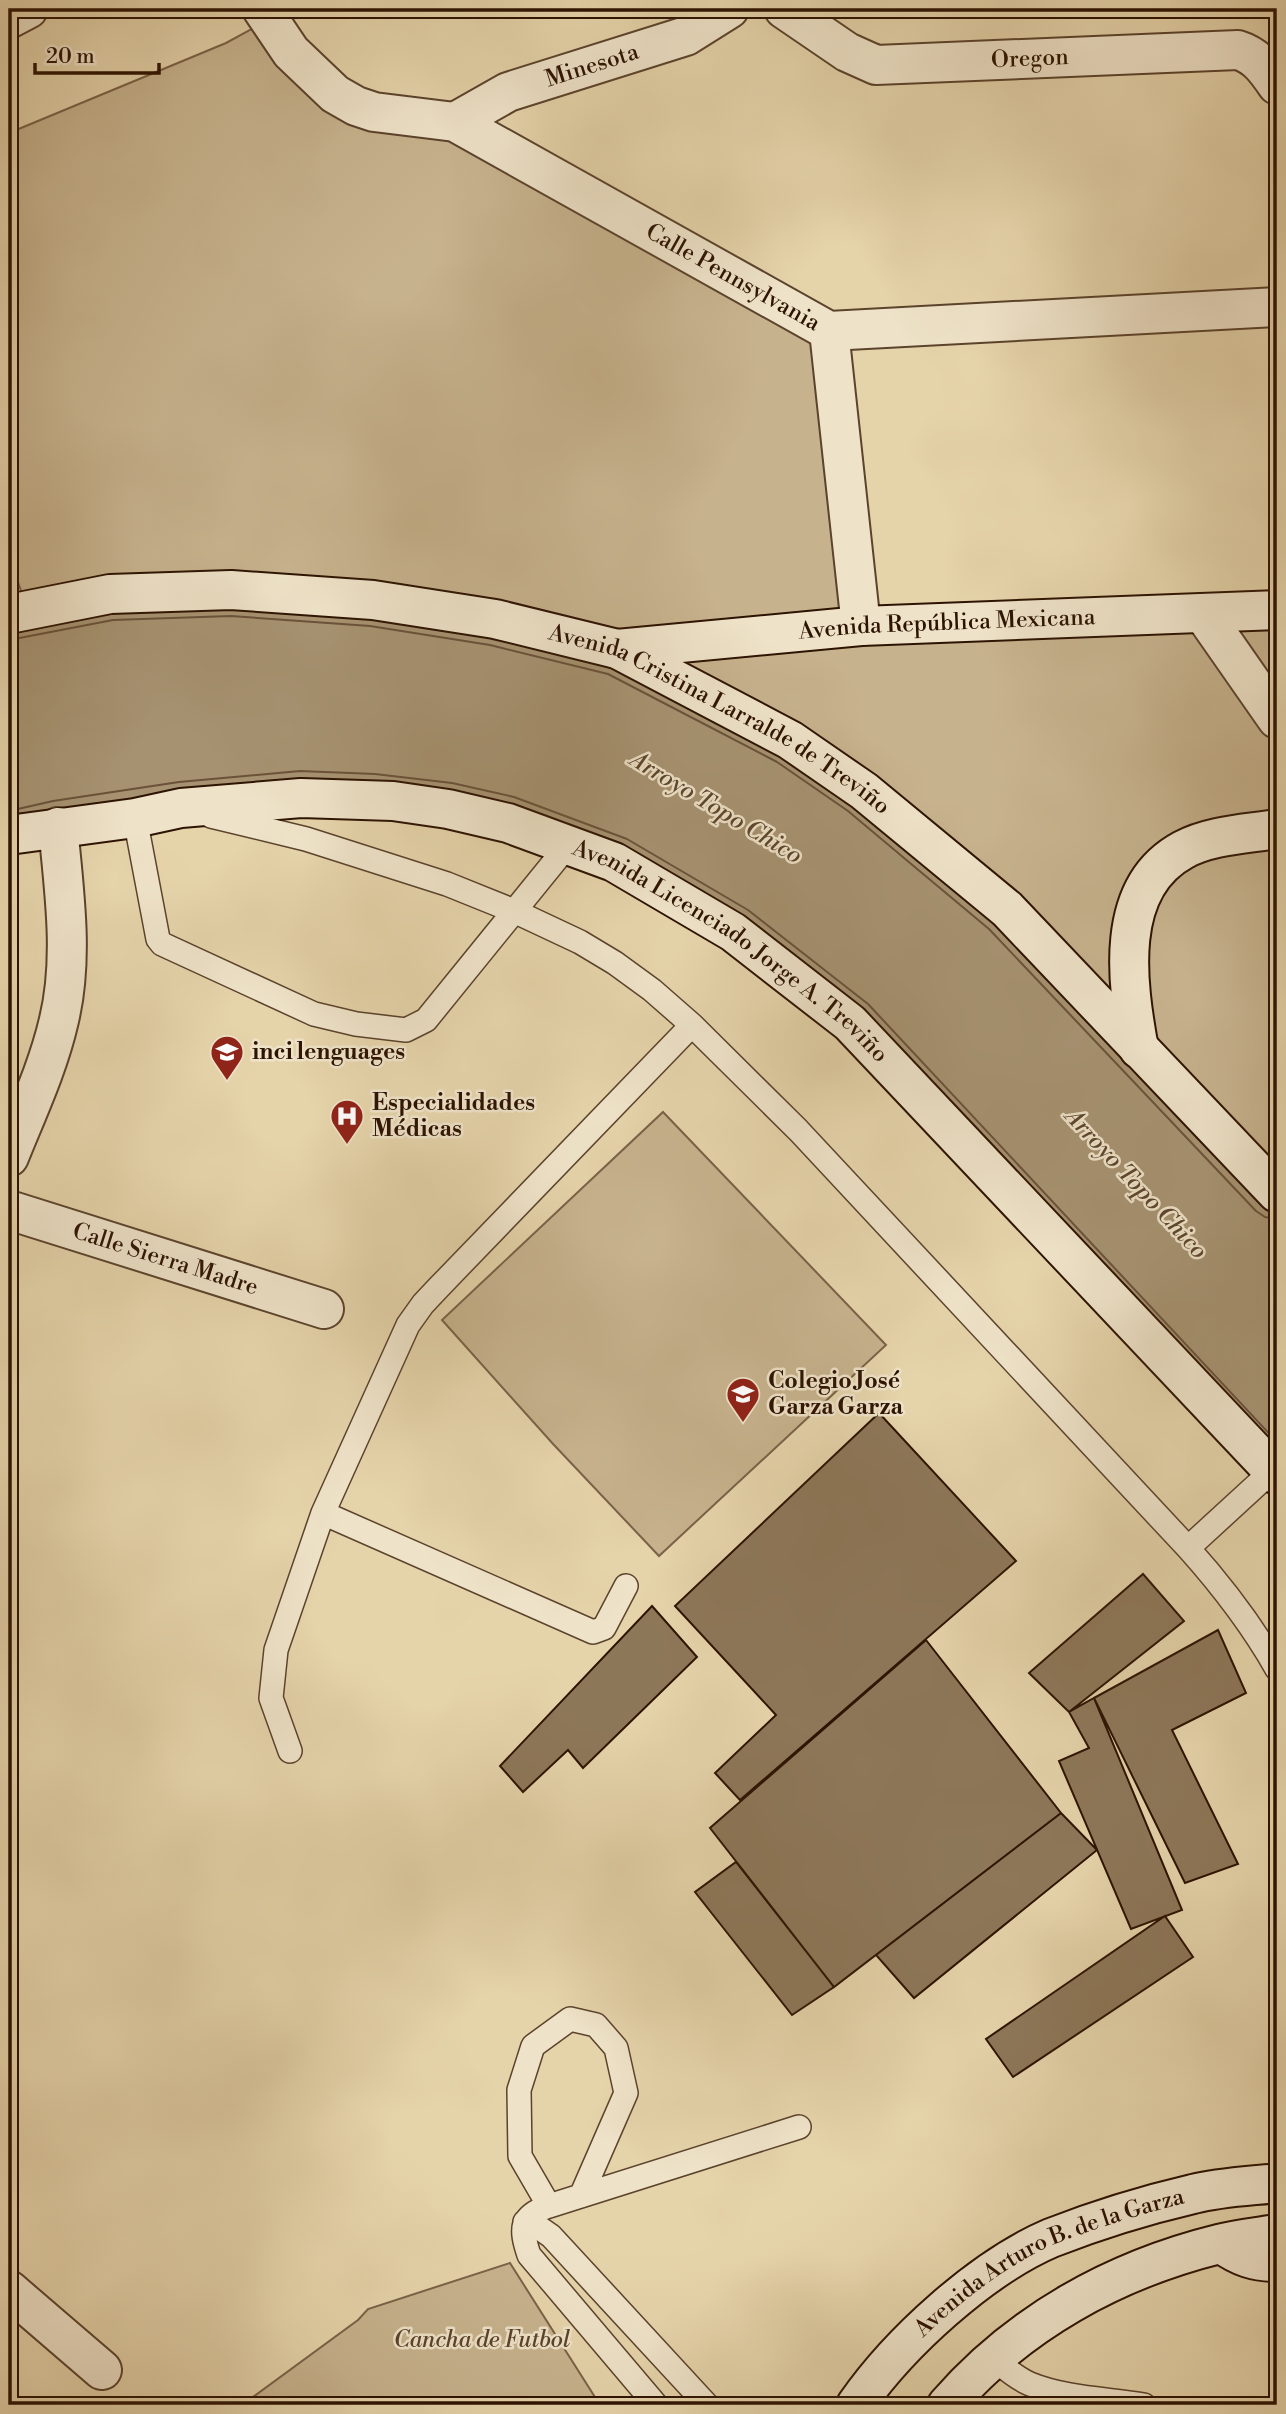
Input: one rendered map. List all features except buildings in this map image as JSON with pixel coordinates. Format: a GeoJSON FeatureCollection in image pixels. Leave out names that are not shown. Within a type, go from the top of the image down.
{"type":"FeatureCollection","features":[{"type":"Feature","properties":{"kind":"street"},"geometry":{"type":"LineString","coordinates":[[9,19],[28,9]]}},
{"type":"Feature","properties":{"kind":"street","name":"Calle Pennsylvania"},"geometry":{"type":"LineString","coordinates":[[262,9],[291,52],[335,94],[356,106],[374,112],[455,122],[830,331],[1277,307]]}},
{"type":"Feature","properties":{"kind":"street","name":"Minesota"},"geometry":{"type":"LineString","coordinates":[[455,122],[508,92],[686,36],[729,9]]}},
{"type":"Feature","properties":{"kind":"street","name":"Oregon"},"geometry":{"type":"LineString","coordinates":[[785,9],[847,52],[876,65],[1238,50],[1249,53],[1258,60],[1277,85]]}},
{"type":"Feature","properties":{"kind":"street"},"geometry":{"type":"LineString","coordinates":[[830,331],[861,626]]}},
{"type":"Feature","properties":{"kind":"street","name":"Avenida Cristina Larralde de Treviño"},"geometry":{"type":"LineString","coordinates":[[15,608],[110,594],[231,590],[373,600],[495,619],[617,649],[790,740],[864,790],[1007,909],[1277,1193]]}},
{"type":"Feature","properties":{"kind":"street","name":"Avenida República Mexicana"},"geometry":{"type":"LineString","coordinates":[[617,649],[861,626],[1277,610]]}},
{"type":"Feature","properties":{"kind":"street"},"geometry":{"type":"LineString","coordinates":[[1203,613],[1277,719]]}},
{"type":"Feature","properties":{"kind":"street","name":"Avenida Licenciado Jorge A. Treviño"},"geometry":{"type":"LineString","coordinates":[[9,835],[135,818],[181,808],[301,798],[393,801],[448,809],[509,823],[614,862],[733,932],[850,1023],[1275,1473]]}},
{"type":"Feature","properties":{"kind":"street"},"geometry":{"type":"LineString","coordinates":[[9,1157],[48,1061],[60,1017],[66,932],[58,827]]}},
{"type":"Feature","properties":{"kind":"street"},"geometry":{"type":"LineString","coordinates":[[1139,1049],[1131,1009],[1129,951],[1133,919],[1147,882],[1169,860],[1200,843],[1277,829]]}},
{"type":"Feature","properties":{"kind":"street","name":"Calle Sierra Madre"},"geometry":{"type":"LineString","coordinates":[[9,1210],[324,1309]]}},
{"type":"Feature","properties":{"kind":"street","name":"Avenida Arturo B. de la Garza"},"geometry":{"type":"LineString","coordinates":[[856,2405],[885,2365],[906,2343],[989,2274],[1049,2239],[1112,2217],[1276,2174]]}},
{"type":"Feature","properties":{"kind":"street","name":"Avenida Arturo B. de la Garza"},"geometry":{"type":"LineString","coordinates":[[947,2405],[1034,2325],[1084,2295],[1132,2272],[1220,2243],[1277,2234]]}},
{"type":"Feature","properties":{"kind":"street"},"geometry":{"type":"LineString","coordinates":[[1220,2243],[1251,2260],[1277,2262]]}},
{"type":"Feature","properties":{"kind":"street"},"geometry":{"type":"LineString","coordinates":[[10,2291],[102,2370]]}},
{"type":"Feature","properties":{"kind":"lane"},"geometry":{"type":"LineString","coordinates":[[181,808],[306,839],[447,884],[580,942],[652,990],[692,1025],[808,1140],[1188,1549],[1220,1584],[1258,1634],[1277,1669]]}},
{"type":"Feature","properties":{"kind":"lane"},"geometry":{"type":"LineString","coordinates":[[135,818],[159,942],[253,988],[314,1014],[356,1024],[406,1030],[426,1020],[568,845]]}},
{"type":"Feature","properties":{"kind":"lane"},"geometry":{"type":"LineString","coordinates":[[290,1751],[271,1698],[276,1650],[323,1513],[398,1345],[423,1304],[692,1025]]}},
{"type":"Feature","properties":{"kind":"lane"},"geometry":{"type":"LineString","coordinates":[[1188,1549],[1275,1473]]}},
{"type":"Feature","properties":{"kind":"lane"},"geometry":{"type":"LineString","coordinates":[[323,1513],[593,1632],[604,1628],[626,1586]]}},
{"type":"Feature","properties":{"kind":"lane"},"geometry":{"type":"LineString","coordinates":[[549,2206],[520,2156],[519,2090],[533,2046],[570,2020],[596,2025],[616,2048],[626,2093],[581,2196]]}},
{"type":"Feature","properties":{"kind":"lane"},"geometry":{"type":"LineString","coordinates":[[656,2405],[529,2255],[523,2238],[525,2222],[533,2211],[799,2127]]}},
{"type":"Feature","properties":{"kind":"lane"},"geometry":{"type":"LineString","coordinates":[[525,2222],[551,2236],[707,2405]]}},
{"type":"Feature","properties":{"kind":"lane"},"geometry":{"type":"LineString","coordinates":[[994,2359],[1031,2384],[1067,2394],[1144,2405]]}},
{"type":"Feature","properties":{"kind":"green space"},"geometry":{"type":"Polygon","coordinates":[[[268,20],[318,79],[455,122],[829,331],[862,626],[1277,607],[1277,1195],[1007,909],[28,611],[9,556],[9,133],[226,43],[268,20]]]}},
{"type":"Feature","properties":{"kind":"green space"},"geometry":{"type":"Polygon","coordinates":[[[663,1112],[886,1345],[659,1556],[554,1445],[442,1320],[663,1112]]]}},
{"type":"Feature","properties":{"kind":"green space","name":"Cancha de Futbol"},"geometry":{"type":"Polygon","coordinates":[[[510,2263],[600,2405],[242,2405],[358,2320],[368,2309],[510,2263]]]}},
{"type":"Feature","properties":{"kind":"water","name":"Arroyo Topo Chico"},"geometry":{"type":"Polygon","coordinates":[[[231,590],[617,649],[864,791],[1277,1195],[1277,1480],[850,1023],[614,862],[375,800],[9,838],[9,614],[231,590]]]}},
{"type":"Feature","properties":{"kind":"place","name":"inci lenguages"},"geometry":{"type":"Point","coordinates":[227,1082]}},
{"type":"Feature","properties":{"kind":"place","name":"Especialidades Médicas"},"geometry":{"type":"Point","coordinates":[347,1146]}},
{"type":"Feature","properties":{"kind":"place","name":"Colegio José Garza Garza"},"geometry":{"type":"Point","coordinates":[743,1424]}}]}
